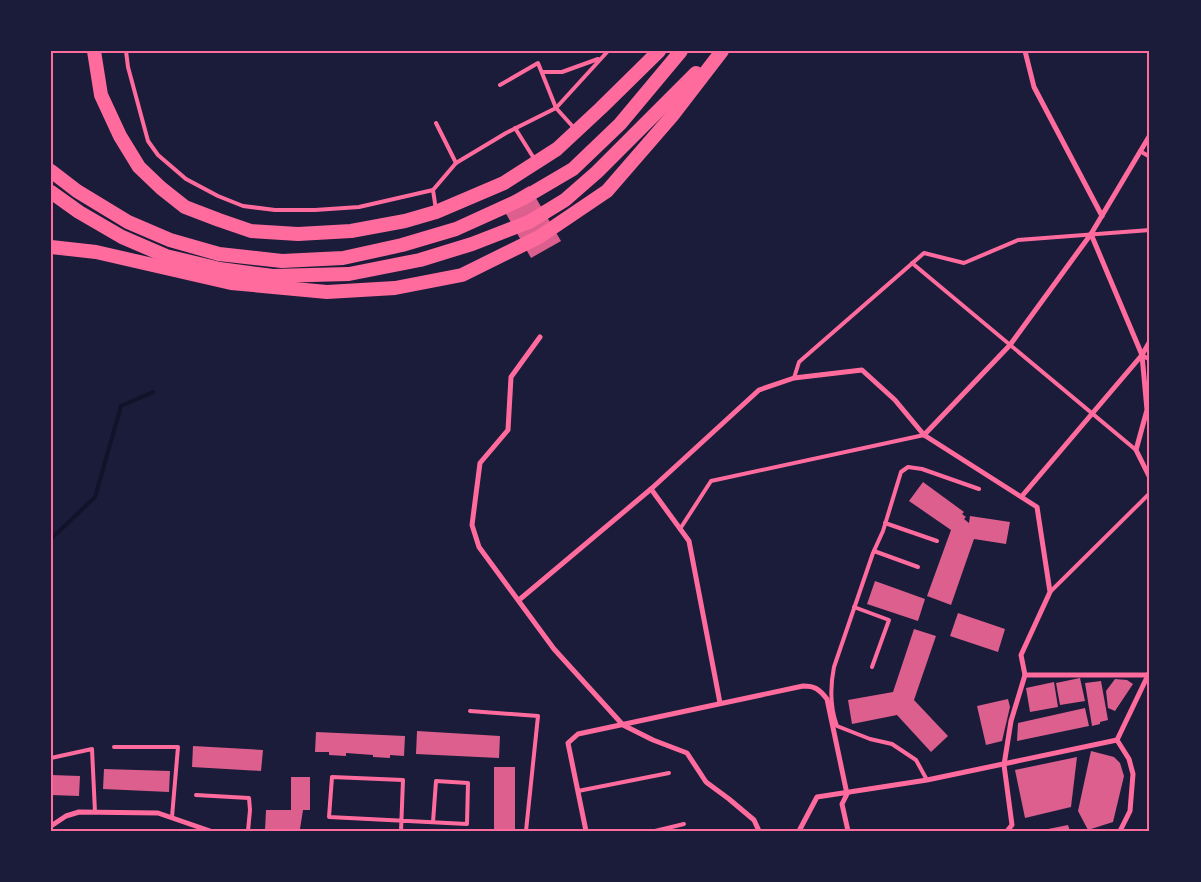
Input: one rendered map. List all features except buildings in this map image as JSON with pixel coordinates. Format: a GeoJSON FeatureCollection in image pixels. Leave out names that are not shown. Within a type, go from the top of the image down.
{"type":"FeatureCollection","features":[{"type":"Feature","properties":{"kind":"highway"},"geometry":{"type":"LineString","coordinates":[[94,51],[101,94],[120,136],[138,167],[161,188],[185,207],[251,231],[298,234],[351,231],[405,221],[436,212],[504,182],[557,149],[659,51]]}},
{"type":"Feature","properties":{"kind":"highway"},"geometry":{"type":"LineString","coordinates":[[51,171],[77,191],[128,222],[170,240],[218,254],[282,261],[343,258],[402,245],[456,229],[522,199],[573,169],[620,124],[681,51]]}},
{"type":"Feature","properties":{"kind":"highway"},"geometry":{"type":"LineString","coordinates":[[51,192],[79,212],[122,236],[166,256],[220,269],[273,276],[349,274],[420,260],[472,244],[529,222],[565,200],[597,172],[718,51]]}},
{"type":"Feature","properties":{"kind":"highway"},"geometry":{"type":"LineString","coordinates":[[51,247],[96,252],[231,283],[327,292],[395,288],[462,275],[539,237],[607,191],[672,116],[722,51]]}},
{"type":"Feature","properties":{"kind":"street"},"geometry":{"type":"LineString","coordinates":[[1025,51],[1034,87],[1102,216]]}},
{"type":"Feature","properties":{"kind":"street"},"geometry":{"type":"LineString","coordinates":[[924,435],[1010,345],[1091,234],[1150,135]]}},
{"type":"Feature","properties":{"kind":"street"},"geometry":{"type":"LineString","coordinates":[[1091,234],[1142,356],[1147,410],[1136,450],[1150,478]]}},
{"type":"Feature","properties":{"kind":"street"},"geometry":{"type":"LineString","coordinates":[[540,337],[511,377],[508,430],[480,463],[472,525],[479,547],[554,648],[623,725],[653,740],[687,753],[706,782],[754,820],[759,831]]}},
{"type":"Feature","properties":{"kind":"street"},"geometry":{"type":"LineString","coordinates":[[1022,496],[1142,356],[1150,342]]}},
{"type":"Feature","properties":{"kind":"street"},"geometry":{"type":"LineString","coordinates":[[519,600],[651,489],[760,390],[794,378],[862,370],[895,400],[924,435],[1038,507],[1050,592],[1021,655],[1025,675],[1011,721],[1004,765],[1012,825],[1007,831]]}},
{"type":"Feature","properties":{"kind":"street"},"geometry":{"type":"LineString","coordinates":[[651,489],[689,541],[720,703]]}},
{"type":"Feature","properties":{"kind":"street"},"geometry":{"type":"LineString","coordinates":[[1025,675],[1149,673],[1117,740]]}},
{"type":"Feature","properties":{"kind":"street"},"geometry":{"type":"LineString","coordinates":[[586,831],[568,743],[578,734],[720,703],[803,686],[812,686],[820,689],[827,699],[847,794],[842,804],[848,831]]}},
{"type":"Feature","properties":{"kind":"street"},"geometry":{"type":"LineString","coordinates":[[799,831],[817,797],[847,794],[927,780],[1117,740]]}},
{"type":"Feature","properties":{"kind":"street"},"geometry":{"type":"LineString","coordinates":[[1117,740],[1129,759],[1134,774],[1130,811],[1120,831]]}},
{"type":"Feature","properties":{"kind":"street"},"geometry":{"type":"LineString","coordinates":[[51,826],[66,816],[79,812],[158,813],[210,831]]}},
{"type":"Feature","properties":{"kind":"lane"},"geometry":{"type":"LineString","coordinates":[[126,51],[128,67],[148,141],[158,155],[186,179],[218,196],[243,206],[274,210],[359,207],[433,190],[456,163],[515,128],[556,108],[608,51]]}},
{"type":"Feature","properties":{"kind":"lane"},"geometry":{"type":"LineString","coordinates":[[542,72],[562,72],[600,59]]}},
{"type":"Feature","properties":{"kind":"lane"},"geometry":{"type":"LineString","coordinates":[[500,85],[538,63],[556,108],[576,131]]}},
{"type":"Feature","properties":{"kind":"lane"},"geometry":{"type":"LineString","coordinates":[[436,122],[456,163]]}},
{"type":"Feature","properties":{"kind":"lane"},"geometry":{"type":"LineString","coordinates":[[515,128],[536,162]]}},
{"type":"Feature","properties":{"kind":"lane"},"geometry":{"type":"LineString","coordinates":[[1140,151],[1150,157]]}},
{"type":"Feature","properties":{"kind":"lane"},"geometry":{"type":"LineString","coordinates":[[433,190],[436,212]]}},
{"type":"Feature","properties":{"kind":"lane"},"geometry":{"type":"LineString","coordinates":[[794,378],[799,362],[924,253],[964,263],[1018,240],[1150,230]]}},
{"type":"Feature","properties":{"kind":"lane"},"geometry":{"type":"LineString","coordinates":[[912,263],[1136,450]]}},
{"type":"Feature","properties":{"kind":"lane"},"geometry":{"type":"LineString","coordinates":[[1142,356],[1150,360]]}},
{"type":"Feature","properties":{"kind":"lane"},"geometry":{"type":"LineString","coordinates":[[680,529],[711,480],[924,435]]}},
{"type":"Feature","properties":{"kind":"lane"},"geometry":{"type":"LineString","coordinates":[[927,780],[916,760],[892,744],[870,739],[837,726],[832,714],[830,684],[854,607],[886,523],[901,472],[908,467],[922,469],[980,488]]}},
{"type":"Feature","properties":{"kind":"lane"},"geometry":{"type":"LineString","coordinates":[[1050,592],[1150,493]]}},
{"type":"Feature","properties":{"kind":"lane"},"geometry":{"type":"LineString","coordinates":[[886,523],[937,541]]}},
{"type":"Feature","properties":{"kind":"lane"},"geometry":{"type":"LineString","coordinates":[[874,551],[918,567]]}},
{"type":"Feature","properties":{"kind":"lane"},"geometry":{"type":"LineString","coordinates":[[854,607],[889,620],[872,667]]}},
{"type":"Feature","properties":{"kind":"lane"},"geometry":{"type":"LineString","coordinates":[[470,711],[538,716],[526,831]]}},
{"type":"Feature","properties":{"kind":"lane"},"geometry":{"type":"LineString","coordinates":[[114,747],[178,748],[172,817]]}},
{"type":"Feature","properties":{"kind":"lane"},"geometry":{"type":"LineString","coordinates":[[51,758],[92,749],[95,812]]}},
{"type":"Feature","properties":{"kind":"lane"},"geometry":{"type":"LineString","coordinates":[[578,791],[669,773]]}},
{"type":"Feature","properties":{"kind":"lane"},"geometry":{"type":"LineString","coordinates":[[401,831],[402,820],[403,780],[332,777],[329,817],[402,820],[433,822],[467,824],[468,783],[436,781],[433,822]]}},
{"type":"Feature","properties":{"kind":"lane"},"geometry":{"type":"LineString","coordinates":[[196,795],[249,798],[248,831]]}},
{"type":"Feature","properties":{"kind":"lane"},"geometry":{"type":"LineString","coordinates":[[655,831],[684,824]]}},
{"type":"Feature","properties":{"kind":"waterway"},"geometry":{"type":"LineString","coordinates":[[51,539],[95,497],[121,406],[153,392]]}}]}
